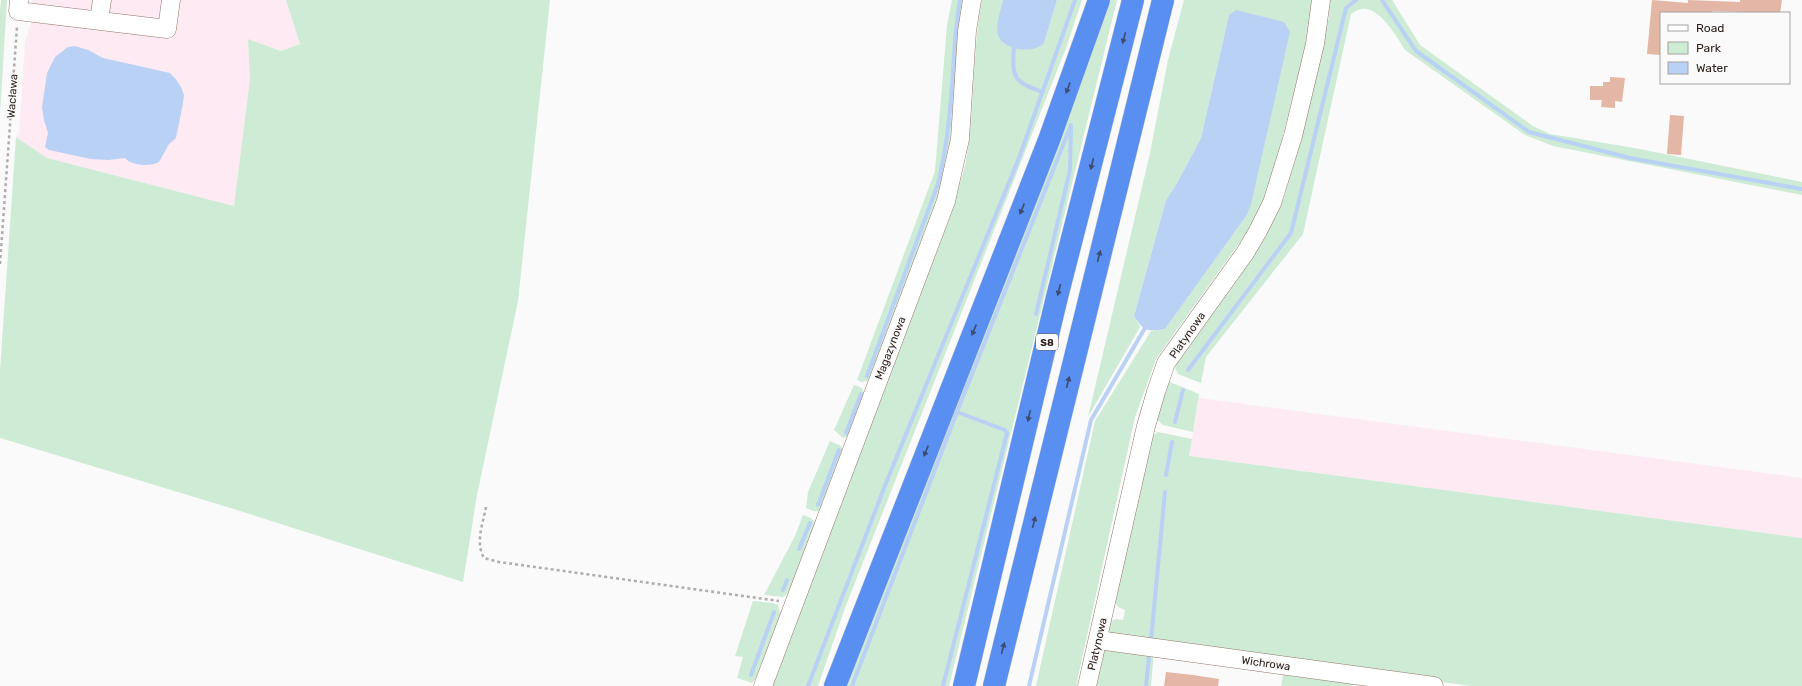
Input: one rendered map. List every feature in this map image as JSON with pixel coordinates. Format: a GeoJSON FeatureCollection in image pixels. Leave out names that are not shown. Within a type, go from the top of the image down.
{"type":"FeatureCollection","features":[{"type":"Feature","properties":{"kind":"highway"},"geometry":{"type":"LineString","coordinates":[[835,686],[1049,140],[1099,0]]}},
{"type":"Feature","properties":{"kind":"highway","name":"S8"},"geometry":{"type":"LineString","coordinates":[[964,686],[1057,297],[1134,0]]}},
{"type":"Feature","properties":{"kind":"highway"},"geometry":{"type":"LineString","coordinates":[[994,686],[1162,0]]}},
{"type":"Feature","properties":{"kind":"street"},"geometry":{"type":"LineString","coordinates":[[100,20],[102,0]]}},
{"type":"Feature","properties":{"kind":"street"},"geometry":{"type":"LineString","coordinates":[[19,5],[100,20],[167,29],[171,0]]}},
{"type":"Feature","properties":{"kind":"street","name":"Magazynowa"},"geometry":{"type":"LineString","coordinates":[[762,686],[946,201],[960,139],[967,31],[972,0]]}},
{"type":"Feature","properties":{"kind":"street","name":"Platynowa"},"geometry":{"type":"LineString","coordinates":[[1087,686],[1144,434],[1156,392],[1166,364],[1245,253],[1272,203],[1293,136],[1315,44],[1321,0]]}},
{"type":"Feature","properties":{"kind":"street","name":"Wichrowa"},"geometry":{"type":"LineString","coordinates":[[1098,640],[1434,686]]}},
{"type":"Feature","properties":{"kind":"path","name":"Wacława"},"geometry":{"type":"LineString","coordinates":[[0,264],[19,5]]}},
{"type":"Feature","properties":{"kind":"path"},"geometry":{"type":"LineString","coordinates":[[486,507],[479,541],[480,551],[484,558],[499,562],[768,599],[793,605]]}},
{"type":"Feature","properties":{"kind":"shaded area"},"geometry":{"type":"Polygon","coordinates":[[[32,0],[286,0],[300,44],[281,51],[248,39],[250,79],[234,206],[47,158],[16,137],[19,134],[25,43],[30,28],[32,0]]]}},
{"type":"Feature","properties":{"kind":"shaded area"},"geometry":{"type":"Polygon","coordinates":[[[1199,398],[1802,478],[1802,538],[1189,456],[1199,398]]]}},
{"type":"Feature","properties":{"kind":"green space"},"geometry":{"type":"Polygon","coordinates":[[[1,0],[7,0],[0,113],[0,11],[1,0]]]}},
{"type":"Feature","properties":{"kind":"green space"},"geometry":{"type":"Polygon","coordinates":[[[286,0],[550,0],[518,301],[477,495],[463,582],[237,510],[0,438],[0,371],[16,137],[47,158],[234,206],[250,79],[248,39],[281,51],[300,44],[286,0]]]}},
{"type":"Feature","properties":{"kind":"green space"},"geometry":{"type":"Polygon","coordinates":[[[952,0],[966,0],[954,128],[940,192],[870,380],[862,382],[857,380],[935,171],[947,25],[952,0]]]}},
{"type":"Feature","properties":{"kind":"green space"},"geometry":{"type":"Polygon","coordinates":[[[982,0],[1003,0],[998,24],[1004,43],[1024,49],[1044,43],[1057,0],[1082,0],[1066,48],[845,608],[818,686],[772,686],[951,214],[964,169],[970,136],[977,38],[982,0]]]}},
{"type":"Feature","properties":{"kind":"green space"},"geometry":{"type":"Polygon","coordinates":[[[1111,0],[1117,0],[949,686],[844,686],[1061,135],[1111,0]]]}},
{"type":"Feature","properties":{"kind":"green space"},"geometry":{"type":"Polygon","coordinates":[[[1184,0],[1313,0],[1307,39],[1269,191],[1255,221],[1156,359],[1135,417],[1076,686],[1036,686],[1095,421],[1151,331],[1165,329],[1247,215],[1229,15],[1201,138],[1176,185],[1166,200],[1134,316],[1140,327],[1088,417],[1150,153],[1168,60],[1184,0]]]}},
{"type":"Feature","properties":{"kind":"green space"},"geometry":{"type":"Polygon","coordinates":[[[1329,0],[1392,0],[1420,45],[1533,126],[1550,134],[1640,149],[1802,182],[1802,195],[1553,146],[1525,135],[1405,50],[1388,25],[1377,14],[1366,9],[1360,9],[1351,14],[1303,234],[1206,357],[1201,383],[1178,374],[1175,368],[1179,358],[1266,235],[1285,195],[1329,17],[1329,0]]]}},
{"type":"Feature","properties":{"kind":"green space"},"geometry":{"type":"Polygon","coordinates":[[[1170,382],[1199,394],[1193,432],[1163,425],[1156,419],[1167,385],[1170,382]]]}},
{"type":"Feature","properties":{"kind":"green space"},"geometry":{"type":"Polygon","coordinates":[[[854,385],[862,388],[864,396],[847,437],[843,438],[834,430],[854,385]]]}},
{"type":"Feature","properties":{"kind":"green space"},"geometry":{"type":"Polygon","coordinates":[[[1158,432],[1192,439],[1189,456],[1802,538],[1802,686],[1471,686],[1113,636],[1107,631],[1109,622],[1116,619],[1123,620],[1125,610],[1118,607],[1114,601],[1151,437],[1158,432]]]}},
{"type":"Feature","properties":{"kind":"green space"},"geometry":{"type":"Polygon","coordinates":[[[830,441],[841,446],[843,450],[821,510],[814,511],[806,508],[808,492],[830,441]]]}},
{"type":"Feature","properties":{"kind":"green space"},"geometry":{"type":"Polygon","coordinates":[[[803,515],[811,518],[816,524],[789,592],[783,597],[764,595],[795,536],[803,515]]]}},
{"type":"Feature","properties":{"kind":"green space"},"geometry":{"type":"Polygon","coordinates":[[[753,601],[778,605],[781,616],[757,677],[752,683],[737,678],[743,657],[735,656],[753,601]]]}},
{"type":"Feature","properties":{"kind":"green space"},"geometry":{"type":"Polygon","coordinates":[[[1106,648],[1154,651],[1151,686],[1094,686],[1102,652],[1106,648]]]}},
{"type":"Feature","properties":{"kind":"green space"},"geometry":{"type":"Polygon","coordinates":[[[1284,669],[1354,679],[1353,686],[1281,686],[1284,669]]]}},
{"type":"Feature","properties":{"kind":"water"},"geometry":{"type":"Polygon","coordinates":[[[1003,0],[1057,0],[1044,43],[1033,49],[1026,50],[1006,45],[1001,40],[998,35],[997,26],[1003,0]]]}},
{"type":"Feature","properties":{"kind":"water"},"geometry":{"type":"Polygon","coordinates":[[[1236,10],[1284,22],[1290,32],[1251,204],[1247,215],[1165,329],[1146,329],[1140,325],[1134,316],[1166,200],[1176,185],[1201,138],[1229,15],[1236,10]]]}},
{"type":"Feature","properties":{"kind":"water"},"geometry":{"type":"Polygon","coordinates":[[[75,46],[88,50],[103,58],[170,73],[175,78],[184,95],[183,103],[176,138],[169,144],[159,162],[151,165],[141,165],[132,163],[125,158],[108,160],[91,159],[49,150],[45,147],[48,133],[42,107],[47,73],[55,57],[68,47],[75,46]]]}},
{"type":"Feature","properties":{"kind":"building"},"geometry":{"type":"Polygon","coordinates":[[[1652,0],[1688,3],[1688,0],[1740,2],[1740,0],[1782,0],[1780,12],[1660,12],[1660,55],[1647,54],[1652,0]]]}},
{"type":"Feature","properties":{"kind":"building"},"geometry":{"type":"Polygon","coordinates":[[[1610,77],[1625,78],[1622,102],[1615,101],[1615,108],[1601,107],[1602,100],[1590,100],[1590,86],[1603,86],[1603,82],[1610,82],[1610,77]]]}},
{"type":"Feature","properties":{"kind":"building"},"geometry":{"type":"Polygon","coordinates":[[[1670,115],[1684,116],[1681,155],[1667,154],[1670,115]]]}},
{"type":"Feature","properties":{"kind":"building"},"geometry":{"type":"Polygon","coordinates":[[[1166,672],[1219,679],[1218,686],[1164,686],[1166,672]]]}},
{"type":"Feature","properties":{"kind":"waterway"},"geometry":{"type":"LineString","coordinates":[[867,376],[938,184],[945,152],[948,127],[956,29],[960,0]]}},
{"type":"Feature","properties":{"kind":"waterway"},"geometry":{"type":"LineString","coordinates":[[808,686],[886,483],[1019,158],[1075,0]]}},
{"type":"Feature","properties":{"kind":"waterway"},"geometry":{"type":"LineString","coordinates":[[1188,370],[1291,233],[1346,8],[1356,0]]}},
{"type":"Feature","properties":{"kind":"waterway"},"geometry":{"type":"LineString","coordinates":[[1382,0],[1416,51],[1529,132],[1630,158],[1802,189]]}},
{"type":"Feature","properties":{"kind":"waterway"},"geometry":{"type":"LineString","coordinates":[[1014,48],[1013,66],[1014,73],[1017,78],[1026,86],[1043,92]]}},
{"type":"Feature","properties":{"kind":"waterway"},"geometry":{"type":"LineString","coordinates":[[852,686],[957,412],[1071,125]]}},
{"type":"Feature","properties":{"kind":"waterway"},"geometry":{"type":"LineString","coordinates":[[1036,314],[1070,170],[1071,128]]}},
{"type":"Feature","properties":{"kind":"waterway"},"geometry":{"type":"LineString","coordinates":[[1029,686],[1091,420],[1145,328]]}},
{"type":"Feature","properties":{"kind":"waterway"},"geometry":{"type":"LineString","coordinates":[[1175,422],[1183,390]]}},
{"type":"Feature","properties":{"kind":"waterway"},"geometry":{"type":"LineString","coordinates":[[846,433],[861,394]]}},
{"type":"Feature","properties":{"kind":"waterway"},"geometry":{"type":"LineString","coordinates":[[943,686],[1007,433],[1005,430],[957,412]]}},
{"type":"Feature","properties":{"kind":"waterway"},"geometry":{"type":"LineString","coordinates":[[1166,475],[1172,442]]}},
{"type":"Feature","properties":{"kind":"waterway"},"geometry":{"type":"LineString","coordinates":[[818,505],[839,450]]}},
{"type":"Feature","properties":{"kind":"waterway"},"geometry":{"type":"LineString","coordinates":[[1151,640],[1165,492]]}},
{"type":"Feature","properties":{"kind":"waterway"},"geometry":{"type":"LineString","coordinates":[[799,549],[810,523]]}},
{"type":"Feature","properties":{"kind":"waterway"},"geometry":{"type":"LineString","coordinates":[[783,590],[787,580]]}},
{"type":"Feature","properties":{"kind":"waterway"},"geometry":{"type":"LineString","coordinates":[[751,675],[774,612]]}},
{"type":"Feature","properties":{"kind":"waterway"},"geometry":{"type":"LineString","coordinates":[[1146,686],[1149,656]]}}]}
